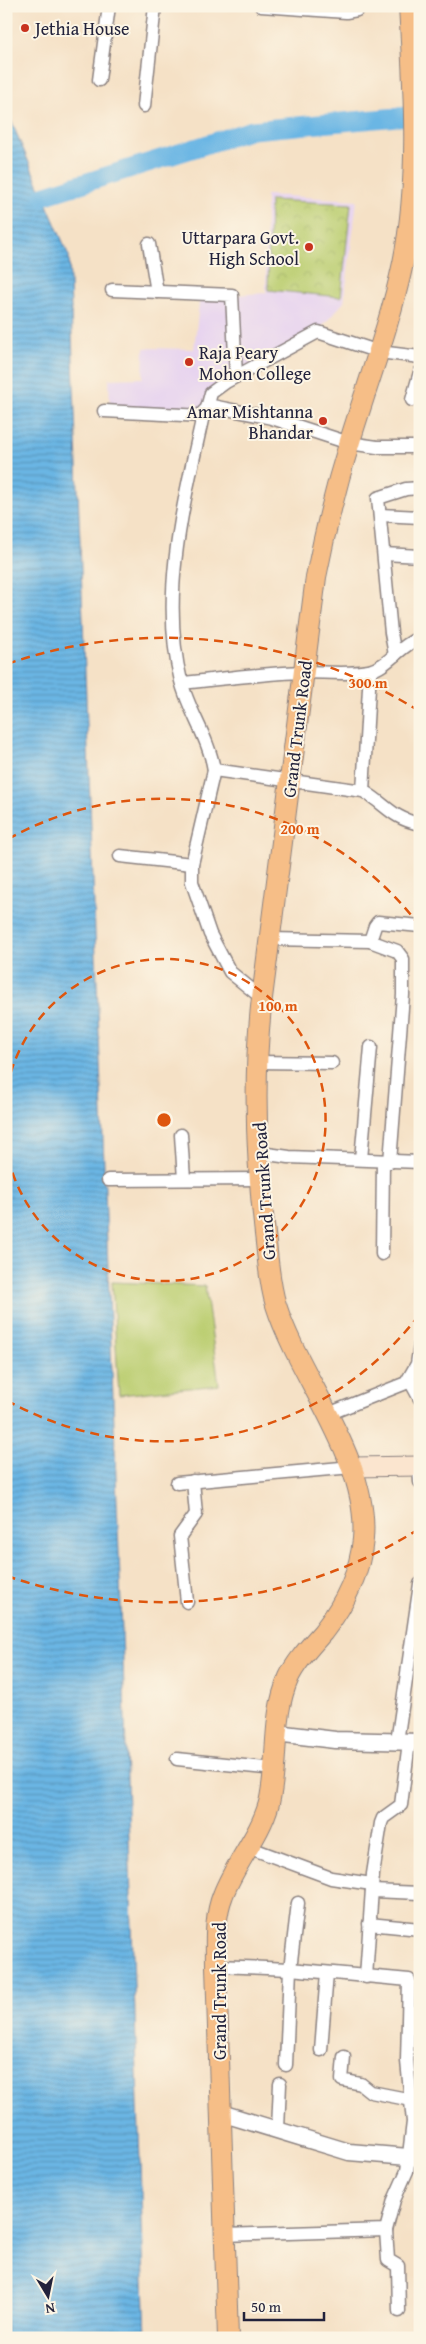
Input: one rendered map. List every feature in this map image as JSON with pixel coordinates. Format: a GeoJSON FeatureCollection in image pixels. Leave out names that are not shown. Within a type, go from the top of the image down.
{"type":"FeatureCollection","features":[{"type":"Feature","properties":{"kind":"main road","name":"Grand Trunk Road"},"geometry":{"type":"LineString","coordinates":[[228,2338],[216,1966],[216,1930],[220,1904],[228,1884],[264,1816],[274,1769],[276,1733],[283,1691],[290,1674],[342,1604],[361,1558],[363,1519],[352,1467],[328,1414],[291,1344],[274,1301],[260,1179],[257,1062],[262,998],[291,781],[303,672],[323,541],[349,444],[379,352],[403,263],[410,214],[414,156],[409,6]]}},
{"type":"Feature","properties":{"kind":"main road"},"geometry":{"type":"LineString","coordinates":[[352,1467],[419,1471]]}},
{"type":"Feature","properties":{"kind":"street"},"geometry":{"type":"LineString","coordinates":[[99,80],[108,6]]}},
{"type":"Feature","properties":{"kind":"street"},"geometry":{"type":"LineString","coordinates":[[144,106],[155,6]]}},
{"type":"Feature","properties":{"kind":"street"},"geometry":{"type":"LineString","coordinates":[[261,6],[346,12],[357,10],[361,6]]}},
{"type":"Feature","properties":{"kind":"street"},"geometry":{"type":"LineString","coordinates":[[148,244],[157,292]]}},
{"type":"Feature","properties":{"kind":"street"},"geometry":{"type":"LineString","coordinates":[[112,290],[232,295],[236,376]]}},
{"type":"Feature","properties":{"kind":"street"},"geometry":{"type":"LineString","coordinates":[[262,998],[230,972],[210,934],[192,882],[192,864],[214,770],[208,745],[182,683],[175,640],[175,565],[188,481],[205,412],[211,394],[236,376],[318,332],[379,352],[420,357]]}},
{"type":"Feature","properties":{"kind":"street"},"geometry":{"type":"LineString","coordinates":[[412,400],[420,372]]}},
{"type":"Feature","properties":{"kind":"street"},"geometry":{"type":"LineString","coordinates":[[104,411],[205,412],[212,406],[221,407],[272,418],[349,444],[377,447],[420,447]]}},
{"type":"Feature","properties":{"kind":"street"},"geometry":{"type":"LineString","coordinates":[[395,655],[391,633],[378,498],[406,489],[420,488]]}},
{"type":"Feature","properties":{"kind":"street"},"geometry":{"type":"LineString","coordinates":[[380,515],[420,518]]}},
{"type":"Feature","properties":{"kind":"street"},"geometry":{"type":"LineString","coordinates":[[384,554],[420,556]]}},
{"type":"Feature","properties":{"kind":"street"},"geometry":{"type":"LineString","coordinates":[[182,683],[303,672],[342,673],[370,670],[395,655],[411,641],[420,638]]}},
{"type":"Feature","properties":{"kind":"street"},"geometry":{"type":"LineString","coordinates":[[363,791],[370,670]]}},
{"type":"Feature","properties":{"kind":"street"},"geometry":{"type":"LineString","coordinates":[[214,770],[363,791],[375,798],[395,816],[420,824]]}},
{"type":"Feature","properties":{"kind":"street"},"geometry":{"type":"LineString","coordinates":[[120,856],[192,864]]}},
{"type":"Feature","properties":{"kind":"street"},"geometry":{"type":"LineString","coordinates":[[370,941],[374,926],[378,922],[419,922]]}},
{"type":"Feature","properties":{"kind":"street"},"geometry":{"type":"LineString","coordinates":[[270,939],[370,941],[397,951],[403,959],[403,994],[387,1162],[382,1254]]}},
{"type":"Feature","properties":{"kind":"street"},"geometry":{"type":"LineString","coordinates":[[361,1159],[371,1047]]}},
{"type":"Feature","properties":{"kind":"street"},"geometry":{"type":"LineString","coordinates":[[257,1062],[332,1063]]}},
{"type":"Feature","properties":{"kind":"street"},"geometry":{"type":"LineString","coordinates":[[181,1136],[184,1179]]}},
{"type":"Feature","properties":{"kind":"street"},"geometry":{"type":"LineString","coordinates":[[260,1153],[289,1157],[420,1162]]}},
{"type":"Feature","properties":{"kind":"street"},"geometry":{"type":"LineString","coordinates":[[108,1180],[260,1179]]}},
{"type":"Feature","properties":{"kind":"street"},"geometry":{"type":"LineString","coordinates":[[328,1414],[391,1391],[406,1383],[417,1364],[420,1344]]}},
{"type":"Feature","properties":{"kind":"street"},"geometry":{"type":"LineString","coordinates":[[409,1378],[420,1399]]}},
{"type":"Feature","properties":{"kind":"street"},"geometry":{"type":"LineString","coordinates":[[177,1483],[352,1467]]}},
{"type":"Feature","properties":{"kind":"street"},"geometry":{"type":"LineString","coordinates":[[187,1602],[180,1536],[196,1514],[193,1481]]}},
{"type":"Feature","properties":{"kind":"street"},"geometry":{"type":"LineString","coordinates":[[366,1977],[372,1888],[381,1823],[383,1818],[401,1805],[408,1742],[420,1584]]}},
{"type":"Feature","properties":{"kind":"street"},"geometry":{"type":"LineString","coordinates":[[276,1733],[335,1740],[408,1742]]}},
{"type":"Feature","properties":{"kind":"street"},"geometry":{"type":"LineString","coordinates":[[177,1759],[274,1769]]}},
{"type":"Feature","properties":{"kind":"street"},"geometry":{"type":"LineString","coordinates":[[248,1847],[331,1878],[372,1888],[420,1893]]}},
{"type":"Feature","properties":{"kind":"street"},"geometry":{"type":"LineString","coordinates":[[286,2065],[290,1969],[298,1903]]}},
{"type":"Feature","properties":{"kind":"street"},"geometry":{"type":"LineString","coordinates":[[370,1924],[420,1929]]}},
{"type":"Feature","properties":{"kind":"street"},"geometry":{"type":"LineString","coordinates":[[216,1966],[290,1969],[414,1980],[413,2026],[407,2061],[412,2100],[414,2158],[394,2200],[386,2230],[388,2260],[398,2266],[398,2311]]}},
{"type":"Feature","properties":{"kind":"street"},"geometry":{"type":"LineString","coordinates":[[321,2050],[327,1973]]}},
{"type":"Feature","properties":{"kind":"street"},"geometry":{"type":"LineString","coordinates":[[344,2057],[342,2080],[361,2084],[371,2092],[412,2100]]}},
{"type":"Feature","properties":{"kind":"street"},"geometry":{"type":"LineString","coordinates":[[278,2129],[280,2084]]}},
{"type":"Feature","properties":{"kind":"street"},"geometry":{"type":"LineString","coordinates":[[221,2113],[349,2152],[414,2158]]}},
{"type":"Feature","properties":{"kind":"street"},"geometry":{"type":"LineString","coordinates":[[224,2235],[386,2230]]}},
{"type":"Feature","properties":{"kind":"shaded area","name":"Uttarpara Govt. High School"},"geometry":{"type":"Polygon","coordinates":[[[266,195],[357,200],[344,302],[318,331],[237,373],[234,295],[266,293],[266,195]]]}},
{"type":"Feature","properties":{"kind":"shaded area","name":"Raja Peary Mohon College"},"geometry":{"type":"Polygon","coordinates":[[[200,295],[231,296],[234,376],[203,411],[110,409],[109,379],[143,378],[144,348],[194,349],[200,295]]]}},
{"type":"Feature","properties":{"kind":"green space"},"geometry":{"type":"Polygon","coordinates":[[[270,200],[351,204],[341,297],[268,290],[270,200]]]}},
{"type":"Feature","properties":{"kind":"green space"},"geometry":{"type":"Polygon","coordinates":[[[112,1282],[205,1286],[219,1385],[119,1395],[112,1282]]]}},
{"type":"Feature","properties":{"kind":"water"},"geometry":{"type":"Polygon","coordinates":[[[6,109],[69,256],[122,1631],[146,2338],[6,2338],[6,109]]]}},
{"type":"Feature","properties":{"kind":"waterway"},"geometry":{"type":"LineString","coordinates":[[43,196],[252,130],[420,115]]}},
{"type":"Feature","properties":{"kind":"place","name":"Jethia House"},"geometry":{"type":"Point","coordinates":[25,28]}},
{"type":"Feature","properties":{"kind":"place","name":"Uttarpara Govt. High School"},"geometry":{"type":"Point","coordinates":[309,247]}},
{"type":"Feature","properties":{"kind":"place","name":"Raja Peary Mohon College"},"geometry":{"type":"Point","coordinates":[189,362]}},
{"type":"Feature","properties":{"kind":"place","name":"Amar Mishtanna Bhandar"},"geometry":{"type":"Point","coordinates":[323,421]}}]}
